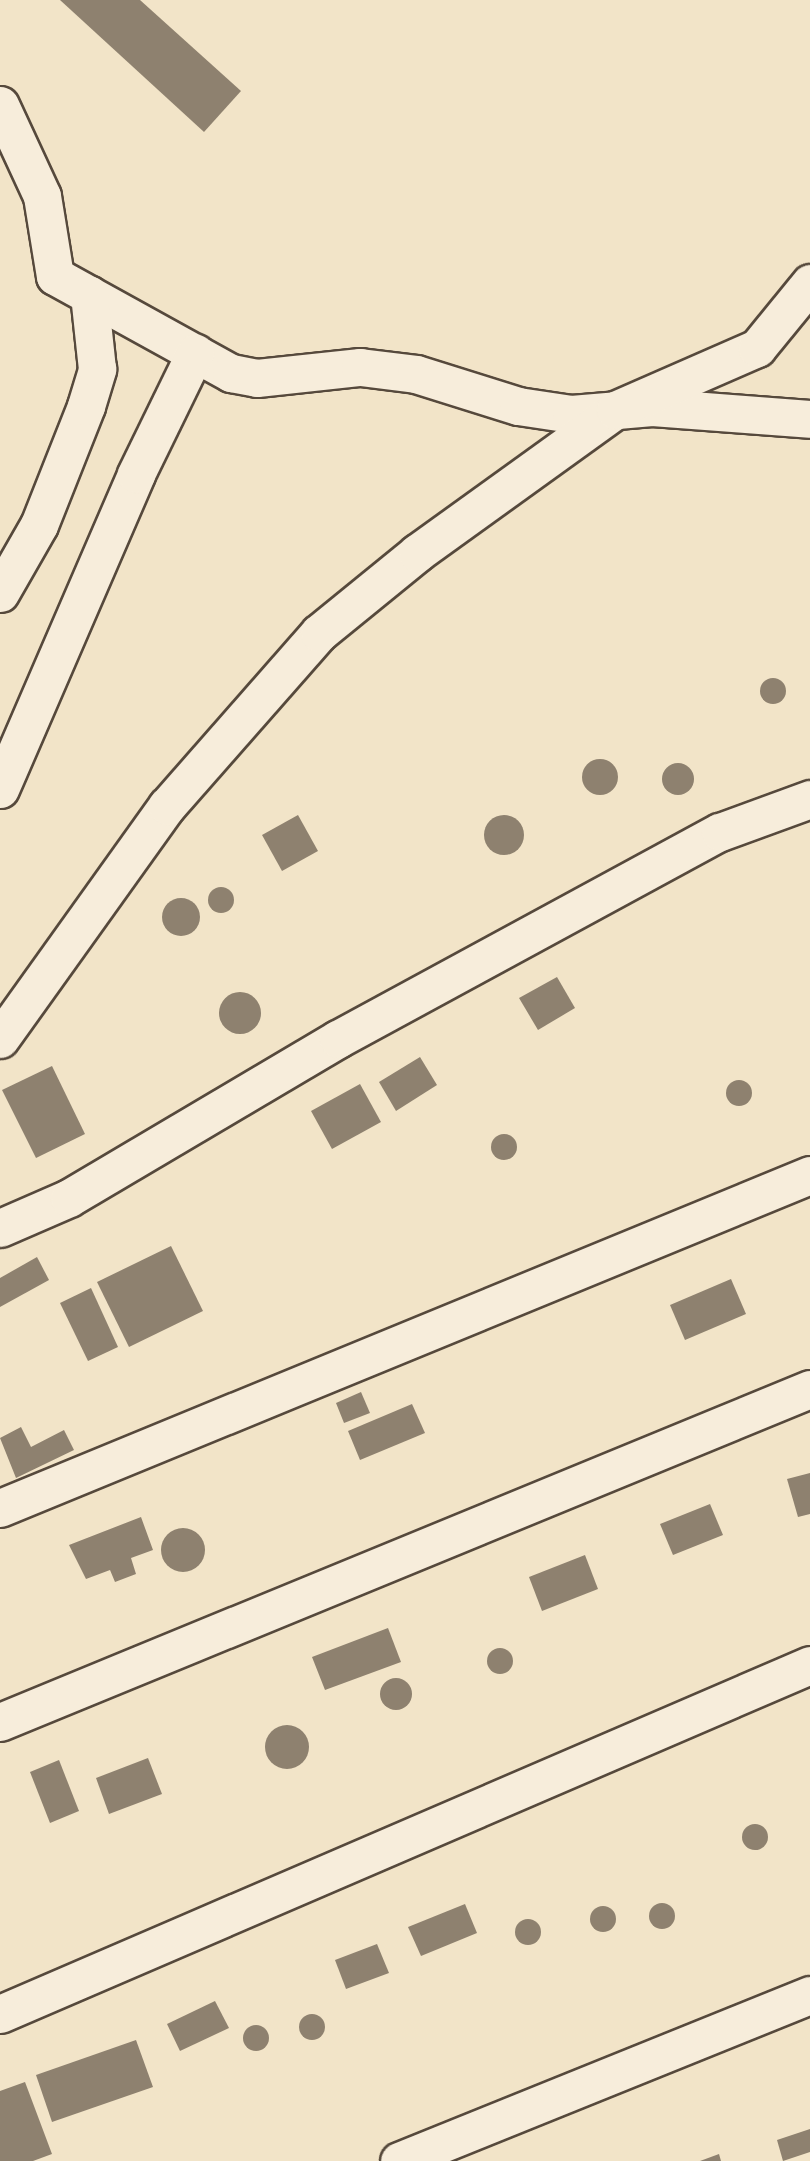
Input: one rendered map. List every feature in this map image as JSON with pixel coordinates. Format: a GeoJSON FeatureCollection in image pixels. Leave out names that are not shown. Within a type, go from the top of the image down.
{"type":"FeatureCollection","features":[{"type":"Feature","properties":{"kind":"street"},"geometry":{"type":"LineString","coordinates":[[0,105],[42,195],[55,276],[231,373],[257,378],[360,367],[416,374],[518,406],[571,414],[652,407],[810,419]]}},
{"type":"Feature","properties":{"kind":"street"},"geometry":{"type":"LineString","coordinates":[[0,1039],[167,806],[319,633],[417,553],[615,410],[757,348],[810,283]]}},
{"type":"Feature","properties":{"kind":"street"},"geometry":{"type":"LineString","coordinates":[[0,593],[39,525],[94,381],[97,369],[89,295]]}},
{"type":"Feature","properties":{"kind":"street"},"geometry":{"type":"LineString","coordinates":[[0,789],[136,474],[195,353]]}},
{"type":"Feature","properties":{"kind":"street"},"geometry":{"type":"LineString","coordinates":[[0,1227],[68,1198],[338,1039],[720,832],[810,799]]}},
{"type":"Feature","properties":{"kind":"street"},"geometry":{"type":"LineString","coordinates":[[0,1507],[810,1175]]}},
{"type":"Feature","properties":{"kind":"street"},"geometry":{"type":"LineString","coordinates":[[0,1722],[810,1389]]}},
{"type":"Feature","properties":{"kind":"street"},"geometry":{"type":"LineString","coordinates":[[0,2014],[810,1665]]}},
{"type":"Feature","properties":{"kind":"street"},"geometry":{"type":"LineString","coordinates":[[398,2161],[810,1995]]}},
{"type":"Feature","properties":{"kind":"building"},"geometry":{"type":"Polygon","coordinates":[[[60,0],[140,0],[241,91],[204,132],[60,0]]]}},
{"type":"Feature","properties":{"kind":"building"},"geometry":{"type":"Polygon","coordinates":[[[773,678],[782,682],[786,691],[782,700],[773,704],[764,700],[760,691],[764,682],[773,678]]]}},
{"type":"Feature","properties":{"kind":"building"},"geometry":{"type":"Polygon","coordinates":[[[600,759],[613,764],[618,777],[613,790],[600,795],[587,790],[582,777],[587,764],[600,759]]]}},
{"type":"Feature","properties":{"kind":"building"},"geometry":{"type":"Polygon","coordinates":[[[678,763],[690,767],[694,779],[690,791],[678,795],[666,791],[662,779],[666,767],[678,763]]]}},
{"type":"Feature","properties":{"kind":"building"},"geometry":{"type":"Polygon","coordinates":[[[298,815],[318,851],[282,871],[262,835],[298,815]]]}},
{"type":"Feature","properties":{"kind":"building"},"geometry":{"type":"Polygon","coordinates":[[[504,815],[512,816],[518,821],[523,827],[523,843],[518,849],[512,854],[504,855],[496,854],[490,849],[485,843],[484,835],[485,827],[490,821],[496,816],[504,815]]]}},
{"type":"Feature","properties":{"kind":"building"},"geometry":{"type":"Polygon","coordinates":[[[221,887],[230,891],[234,900],[230,909],[221,913],[212,909],[208,900],[212,891],[221,887]]]}},
{"type":"Feature","properties":{"kind":"building"},"geometry":{"type":"Polygon","coordinates":[[[181,898],[194,904],[200,917],[194,930],[181,936],[168,930],[162,917],[168,904],[181,898]]]}},
{"type":"Feature","properties":{"kind":"building"},"geometry":{"type":"Polygon","coordinates":[[[557,977],[575,1008],[538,1030],[519,998],[557,977]]]}},
{"type":"Feature","properties":{"kind":"building"},"geometry":{"type":"Polygon","coordinates":[[[240,992],[255,998],[261,1013],[255,1028],[240,1034],[225,1028],[219,1013],[225,998],[240,992]]]}},
{"type":"Feature","properties":{"kind":"building"},"geometry":{"type":"Polygon","coordinates":[[[420,1057],[437,1085],[396,1111],[379,1082],[420,1057]]]}},
{"type":"Feature","properties":{"kind":"building"},"geometry":{"type":"Polygon","coordinates":[[[52,1066],[85,1134],[36,1158],[2,1090],[52,1066]]]}},
{"type":"Feature","properties":{"kind":"building"},"geometry":{"type":"Polygon","coordinates":[[[739,1080],[748,1084],[752,1093],[748,1102],[739,1106],[730,1102],[726,1093],[730,1084],[739,1080]]]}},
{"type":"Feature","properties":{"kind":"building"},"geometry":{"type":"Polygon","coordinates":[[[360,1084],[381,1122],[332,1149],[311,1111],[360,1084]]]}},
{"type":"Feature","properties":{"kind":"building"},"geometry":{"type":"Polygon","coordinates":[[[504,1134],[513,1138],[517,1147],[513,1156],[504,1160],[495,1156],[491,1147],[495,1138],[504,1134]]]}},
{"type":"Feature","properties":{"kind":"building"},"geometry":{"type":"Polygon","coordinates":[[[171,1246],[203,1311],[129,1347],[97,1282],[171,1246]]]}},
{"type":"Feature","properties":{"kind":"building"},"geometry":{"type":"Polygon","coordinates":[[[37,1257],[49,1280],[0,1307],[0,1278],[37,1257]]]}},
{"type":"Feature","properties":{"kind":"building"},"geometry":{"type":"Polygon","coordinates":[[[731,1279],[746,1314],[685,1340],[670,1305],[731,1279]]]}},
{"type":"Feature","properties":{"kind":"building"},"geometry":{"type":"Polygon","coordinates":[[[91,1288],[118,1347],[88,1361],[60,1303],[91,1288]]]}},
{"type":"Feature","properties":{"kind":"building"},"geometry":{"type":"Polygon","coordinates":[[[361,1392],[370,1413],[344,1423],[336,1403],[361,1392]]]}},
{"type":"Feature","properties":{"kind":"building"},"geometry":{"type":"Polygon","coordinates":[[[412,1404],[425,1433],[360,1460],[348,1431],[412,1404]]]}},
{"type":"Feature","properties":{"kind":"building"},"geometry":{"type":"Polygon","coordinates":[[[21,1427],[31,1447],[64,1430],[74,1450],[16,1478],[0,1438],[21,1427]]]}},
{"type":"Feature","properties":{"kind":"building"},"geometry":{"type":"Polygon","coordinates":[[[810,1473],[810,1514],[798,1517],[787,1479],[810,1473]]]}},
{"type":"Feature","properties":{"kind":"building"},"geometry":{"type":"Polygon","coordinates":[[[710,1504],[723,1535],[673,1555],[660,1524],[710,1504]]]}},
{"type":"Feature","properties":{"kind":"building"},"geometry":{"type":"Polygon","coordinates":[[[141,1517],[153,1550],[131,1558],[136,1574],[115,1582],[110,1570],[86,1579],[69,1545],[141,1517]]]}},
{"type":"Feature","properties":{"kind":"building"},"geometry":{"type":"Polygon","coordinates":[[[183,1528],[199,1534],[205,1550],[199,1566],[183,1572],[167,1566],[161,1550],[167,1534],[183,1528]]]}},
{"type":"Feature","properties":{"kind":"building"},"geometry":{"type":"Polygon","coordinates":[[[585,1555],[598,1589],[542,1611],[529,1577],[585,1555]]]}},
{"type":"Feature","properties":{"kind":"building"},"geometry":{"type":"Polygon","coordinates":[[[388,1628],[401,1662],[325,1690],[312,1657],[388,1628]]]}},
{"type":"Feature","properties":{"kind":"building"},"geometry":{"type":"Polygon","coordinates":[[[500,1648],[509,1652],[513,1661],[509,1670],[500,1674],[491,1670],[487,1661],[491,1652],[500,1648]]]}},
{"type":"Feature","properties":{"kind":"building"},"geometry":{"type":"Polygon","coordinates":[[[396,1678],[407,1683],[412,1694],[407,1705],[396,1710],[385,1705],[380,1694],[385,1683],[396,1678]]]}},
{"type":"Feature","properties":{"kind":"building"},"geometry":{"type":"Polygon","coordinates":[[[287,1725],[302,1732],[309,1747],[302,1762],[287,1769],[272,1762],[265,1747],[272,1732],[287,1725]]]}},
{"type":"Feature","properties":{"kind":"building"},"geometry":{"type":"Polygon","coordinates":[[[148,1758],[162,1794],[109,1814],[96,1778],[148,1758]]]}},
{"type":"Feature","properties":{"kind":"building"},"geometry":{"type":"Polygon","coordinates":[[[59,1760],[79,1811],[50,1823],[30,1772],[59,1760]]]}},
{"type":"Feature","properties":{"kind":"building"},"geometry":{"type":"Polygon","coordinates":[[[755,1824],[764,1828],[768,1837],[764,1846],[755,1850],[746,1846],[742,1837],[746,1828],[755,1824]]]}},
{"type":"Feature","properties":{"kind":"building"},"geometry":{"type":"Polygon","coordinates":[[[662,1903],[671,1907],[675,1916],[671,1925],[662,1929],[653,1925],[649,1916],[653,1907],[662,1903]]]}},
{"type":"Feature","properties":{"kind":"building"},"geometry":{"type":"Polygon","coordinates":[[[465,1904],[477,1933],[421,1956],[408,1927],[465,1904]]]}},
{"type":"Feature","properties":{"kind":"building"},"geometry":{"type":"Polygon","coordinates":[[[603,1906],[612,1910],[616,1919],[612,1928],[603,1932],[594,1928],[590,1919],[594,1910],[603,1906]]]}},
{"type":"Feature","properties":{"kind":"building"},"geometry":{"type":"Polygon","coordinates":[[[528,1919],[537,1923],[541,1932],[537,1941],[528,1945],[519,1941],[515,1932],[519,1923],[528,1919]]]}},
{"type":"Feature","properties":{"kind":"building"},"geometry":{"type":"Polygon","coordinates":[[[377,1944],[389,1973],[346,1989],[335,1960],[377,1944]]]}},
{"type":"Feature","properties":{"kind":"building"},"geometry":{"type":"Polygon","coordinates":[[[215,2001],[229,2028],[180,2051],[167,2024],[215,2001]]]}},
{"type":"Feature","properties":{"kind":"building"},"geometry":{"type":"Polygon","coordinates":[[[312,2014],[321,2018],[325,2027],[321,2036],[312,2040],[303,2036],[299,2027],[303,2018],[312,2014]]]}},
{"type":"Feature","properties":{"kind":"building"},"geometry":{"type":"Polygon","coordinates":[[[256,2025],[265,2029],[269,2038],[265,2047],[256,2051],[247,2047],[243,2038],[247,2029],[256,2025]]]}},
{"type":"Feature","properties":{"kind":"building"},"geometry":{"type":"Polygon","coordinates":[[[136,2040],[153,2087],[52,2122],[36,2075],[136,2040]]]}},
{"type":"Feature","properties":{"kind":"building"},"geometry":{"type":"Polygon","coordinates":[[[25,2082],[52,2154],[33,2161],[0,2161],[0,2091],[25,2082]]]}},
{"type":"Feature","properties":{"kind":"building"},"geometry":{"type":"Polygon","coordinates":[[[810,2129],[810,2152],[783,2161],[777,2140],[810,2129]]]}},
{"type":"Feature","properties":{"kind":"building"},"geometry":{"type":"Polygon","coordinates":[[[719,2154],[721,2161],[700,2161],[719,2154]]]}}]}
